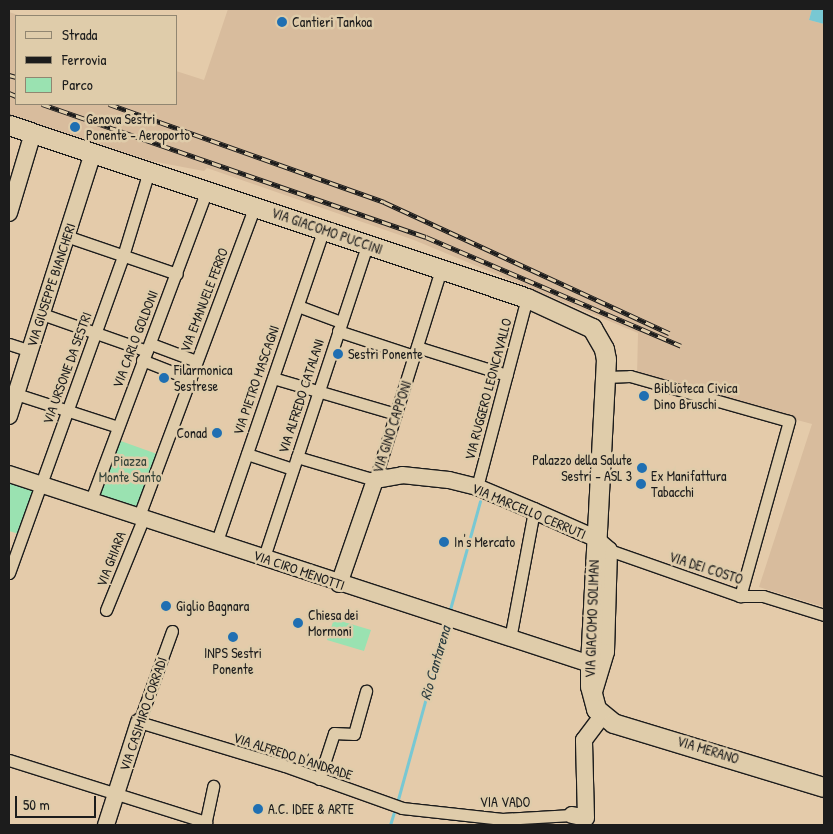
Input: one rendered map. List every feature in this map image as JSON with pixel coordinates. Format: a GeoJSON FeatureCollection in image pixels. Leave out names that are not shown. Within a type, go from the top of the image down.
{"type":"FeatureCollection","features":[{"type":"Feature","properties":{"kind":"main road","name":"VIA GIACOMO PUCCINI"},"geometry":{"type":"LineString","coordinates":[[9,125],[527,298],[592,328],[604,349],[605,378]]}},
{"type":"Feature","properties":{"kind":"main road","name":"VIA GIACOMO SOLIMAN"},"geometry":{"type":"LineString","coordinates":[[596,708],[590,664],[602,544],[605,378]]}},
{"type":"Feature","properties":{"kind":"main road","name":"VIA MERANO"},"geometry":{"type":"LineString","coordinates":[[596,708],[613,722],[824,787]]}},
{"type":"Feature","properties":{"kind":"street"},"geometry":{"type":"LineString","coordinates":[[9,213],[33,133]]}},
{"type":"Feature","properties":{"kind":"street","name":"VIA GIUSEPPE BIANCHERI"},"geometry":{"type":"LineString","coordinates":[[9,416],[93,153]]}},
{"type":"Feature","properties":{"kind":"street","name":"VIA URSONE DA SESTRI"},"geometry":{"type":"LineString","coordinates":[[9,573],[39,483],[44,478],[123,256],[150,171]]}},
{"type":"Feature","properties":{"kind":"street","name":"VIA CARLO GOLDONI"},"geometry":{"type":"LineString","coordinates":[[91,500],[207,190]]}},
{"type":"Feature","properties":{"kind":"street","name":"VIA EMANUELE FERRO"},"geometry":{"type":"LineString","coordinates":[[141,517],[196,361],[255,206]]}},
{"type":"Feature","properties":{"kind":"street","name":"VIA PIETRO MASCAGNI"},"geometry":{"type":"LineString","coordinates":[[217,541],[324,229]]}},
{"type":"Feature","properties":{"kind":"street"},"geometry":{"type":"LineString","coordinates":[[66,236],[177,274]]}},
{"type":"Feature","properties":{"kind":"street","name":"VIA ALFREDO CATALANI"},"geometry":{"type":"LineString","coordinates":[[264,557],[367,245]]}},
{"type":"Feature","properties":{"kind":"street","name":"VIA GINO CAPPONI"},"geometry":{"type":"LineString","coordinates":[[339,584],[375,480],[441,270]]}},
{"type":"Feature","properties":{"kind":"street","name":"VIA RUGGERO LEONCAVALLO"},"geometry":{"type":"LineString","coordinates":[[477,487],[527,298]]}},
{"type":"Feature","properties":{"kind":"street"},"geometry":{"type":"LineString","coordinates":[[298,306],[340,326],[416,352],[507,375]]}},
{"type":"Feature","properties":{"kind":"street"},"geometry":{"type":"LineString","coordinates":[[42,314],[147,352],[196,361]]}},
{"type":"Feature","properties":{"kind":"street"},"geometry":{"type":"LineString","coordinates":[[9,344],[30,351]]}},
{"type":"Feature","properties":{"kind":"street"},"geometry":{"type":"LineString","coordinates":[[147,352],[190,379]]}},
{"type":"Feature","properties":{"kind":"street"},"geometry":{"type":"LineString","coordinates":[[605,378],[630,376],[789,421],[740,596]]}},
{"type":"Feature","properties":{"kind":"street"},"geometry":{"type":"LineString","coordinates":[[273,378],[396,414]]}},
{"type":"Feature","properties":{"kind":"street"},"geometry":{"type":"LineString","coordinates":[[16,394],[118,427]]}},
{"type":"Feature","properties":{"kind":"street"},"geometry":{"type":"LineString","coordinates":[[247,454],[293,469]]}},
{"type":"Feature","properties":{"kind":"street"},"geometry":{"type":"LineString","coordinates":[[297,457],[375,480]]}},
{"type":"Feature","properties":{"kind":"street","name":"VIA CIRO MENOTTI"},"geometry":{"type":"LineString","coordinates":[[9,474],[217,541],[436,616],[590,664]]}},
{"type":"Feature","properties":{"kind":"street","name":"VIA MARCELLO CERRUTI"},"geometry":{"type":"LineString","coordinates":[[375,480],[402,475],[477,487],[534,511],[602,544]]}},
{"type":"Feature","properties":{"kind":"street"},"geometry":{"type":"LineString","coordinates":[[510,639],[534,511]]}},
{"type":"Feature","properties":{"kind":"street","name":"VIA GHIARA"},"geometry":{"type":"LineString","coordinates":[[106,610],[141,517]]}},
{"type":"Feature","properties":{"kind":"street","name":"VIA DEI COSTO"},"geometry":{"type":"LineString","coordinates":[[602,544],[740,596],[763,596],[824,615]]}},
{"type":"Feature","properties":{"kind":"street","name":"VIA GIACOMO SOLIMAN"},"geometry":{"type":"LineString","coordinates":[[596,708],[606,652],[602,544]]}},
{"type":"Feature","properties":{"kind":"street","name":"VIA CASIMIRO CORRADI"},"geometry":{"type":"LineString","coordinates":[[106,825],[139,722],[172,631]]}},
{"type":"Feature","properties":{"kind":"street"},"geometry":{"type":"LineString","coordinates":[[319,779],[334,733],[354,734],[366,691]]}},
{"type":"Feature","properties":{"kind":"street"},"geometry":{"type":"LineString","coordinates":[[581,818],[584,740],[596,708]]}},
{"type":"Feature","properties":{"kind":"street","name":"VIA ALFREDO D'ANDRADE"},"geometry":{"type":"LineString","coordinates":[[139,722],[319,779],[438,820]]}},
{"type":"Feature","properties":{"kind":"street"},"geometry":{"type":"LineString","coordinates":[[9,760],[116,793],[205,824],[213,786]]}},
{"type":"Feature","properties":{"kind":"street","name":"VIA VADO"},"geometry":{"type":"LineString","coordinates":[[438,820],[502,822],[581,818]]}},
{"type":"Feature","properties":{"kind":"shaded area"},"geometry":{"type":"Polygon","coordinates":[[[228,9],[812,9],[809,20],[824,24],[824,607],[759,587],[812,424],[637,377],[638,333],[414,240],[207,168],[204,171],[151,161],[9,114],[9,12],[18,15],[15,15],[15,105],[178,105],[178,72],[204,80],[228,9]]]}},
{"type":"Feature","properties":{"kind":"green space","name":"Piazza Monte Santo"},"geometry":{"type":"Polygon","coordinates":[[[118,440],[157,454],[137,511],[98,497],[118,440]]]}},
{"type":"Feature","properties":{"kind":"green space"},"geometry":{"type":"Polygon","coordinates":[[[9,478],[35,486],[19,534],[9,531],[9,478]]]}},
{"type":"Feature","properties":{"kind":"green space"},"geometry":{"type":"Polygon","coordinates":[[[334,619],[371,630],[364,651],[327,640],[334,619]]]}},
{"type":"Feature","properties":{"kind":"water"},"geometry":{"type":"Polygon","coordinates":[[[812,9],[824,9],[824,24],[809,20],[812,9]]]}},
{"type":"Feature","properties":{"kind":"waterway","name":"Rio Cantarena"},"geometry":{"type":"LineString","coordinates":[[449,613],[480,501]]}},
{"type":"Feature","properties":{"kind":"waterway","name":"Rio Cantarena"},"geometry":{"type":"LineString","coordinates":[[397,803],[447,621]]}},
{"type":"Feature","properties":{"kind":"waterway","name":"Rio Cantarena"},"geometry":{"type":"LineString","coordinates":[[390,825],[395,809]]}},
{"type":"Feature","properties":{"kind":"railway"},"geometry":{"type":"LineString","coordinates":[[9,75],[15,77]]}},
{"type":"Feature","properties":{"kind":"railway"},"geometry":{"type":"LineString","coordinates":[[9,93],[15,96]]}},
{"type":"Feature","properties":{"kind":"railway"},"geometry":{"type":"LineString","coordinates":[[45,105],[426,237],[681,346]]}},
{"type":"Feature","properties":{"kind":"railway"},"geometry":{"type":"LineString","coordinates":[[112,105],[384,202],[669,333]]}},
{"type":"Feature","properties":{"kind":"place","name":"Cantieri Tankoa"},"geometry":{"type":"Point","coordinates":[282,22]}},
{"type":"Feature","properties":{"kind":"place","name":"Genova Sestri Ponente - Aeroporto"},"geometry":{"type":"Point","coordinates":[75,127]}},
{"type":"Feature","properties":{"kind":"place","name":"Sestri Ponente"},"geometry":{"type":"Point","coordinates":[338,354]}},
{"type":"Feature","properties":{"kind":"place","name":"Filarmonica Sestrese"},"geometry":{"type":"Point","coordinates":[164,378]}},
{"type":"Feature","properties":{"kind":"place","name":"Biblioteca Civica Dino Bruschi"},"geometry":{"type":"Point","coordinates":[644,396]}},
{"type":"Feature","properties":{"kind":"place","name":"Conad"},"geometry":{"type":"Point","coordinates":[217,433]}},
{"type":"Feature","properties":{"kind":"place","name":"Palazzo della Salute Sestri - ASL 3"},"geometry":{"type":"Point","coordinates":[642,468]}},
{"type":"Feature","properties":{"kind":"place","name":"Ex Manifattura Tabacchi"},"geometry":{"type":"Point","coordinates":[641,484]}},
{"type":"Feature","properties":{"kind":"place","name":"In's Mercato"},"geometry":{"type":"Point","coordinates":[444,542]}},
{"type":"Feature","properties":{"kind":"place","name":"Giglio Bagnara"},"geometry":{"type":"Point","coordinates":[166,606]}},
{"type":"Feature","properties":{"kind":"place","name":"Chiesa dei Mormoni"},"geometry":{"type":"Point","coordinates":[298,623]}},
{"type":"Feature","properties":{"kind":"place","name":"INPS Sestri Ponente"},"geometry":{"type":"Point","coordinates":[233,637]}},
{"type":"Feature","properties":{"kind":"place","name":"A.C. IDEE & ARTE"},"geometry":{"type":"Point","coordinates":[258,809]}}]}
